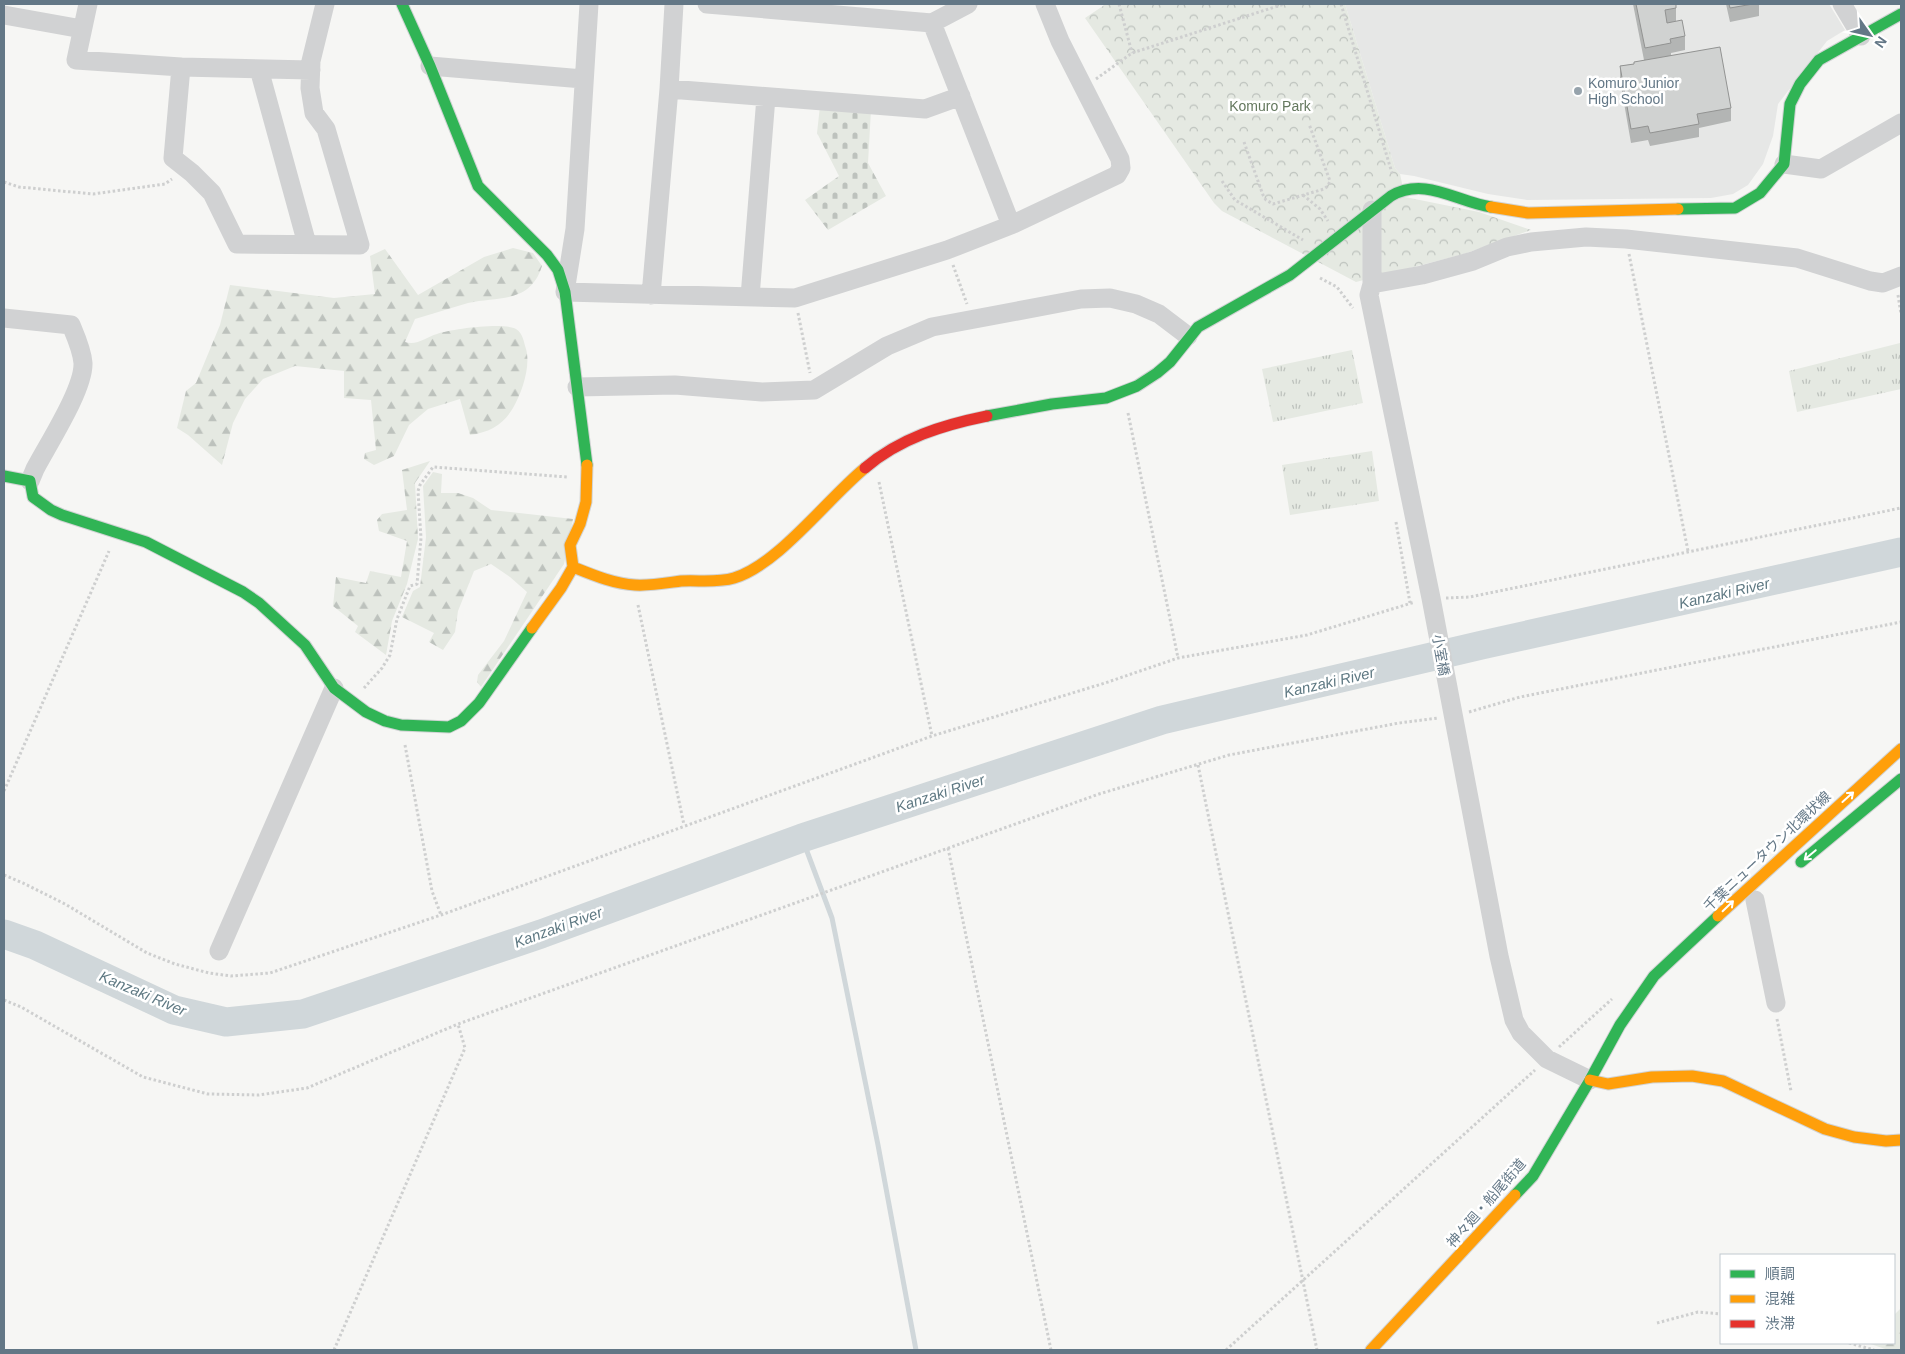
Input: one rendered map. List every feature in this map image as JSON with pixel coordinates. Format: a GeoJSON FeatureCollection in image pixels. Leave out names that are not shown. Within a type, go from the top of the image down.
{"type":"FeatureCollection","features":[{"type":"Feature","properties":{"kind":"street"},"geometry":{"type":"LineString","coordinates":[[88,4],[76,60],[181,68],[311,70]]}},
{"type":"Feature","properties":{"kind":"street"},"geometry":{"type":"LineString","coordinates":[[181,68],[173,158],[212,193],[237,244],[360,245],[326,129],[314,114],[310,88],[311,61],[325,4]]}},
{"type":"Feature","properties":{"kind":"street"},"geometry":{"type":"LineString","coordinates":[[4,318],[71,325],[83,363],[78,389],[30,481],[33,497],[51,510],[146,542],[259,603],[304,646],[334,688],[366,712],[401,725],[449,727],[461,721],[479,702],[503,671],[561,588],[573,567],[570,544],[586,502],[588,478],[587,452],[565,292],[558,270],[548,255],[478,186],[430,66],[402,4]]}},
{"type":"Feature","properties":{"kind":"street"},"geometry":{"type":"LineString","coordinates":[[565,292],[575,229],[589,4]]}},
{"type":"Feature","properties":{"kind":"street"},"geometry":{"type":"LineString","coordinates":[[651,295],[669,89],[674,4]]}},
{"type":"Feature","properties":{"kind":"street"},"geometry":{"type":"LineString","coordinates":[[707,4],[836,10],[932,24],[968,4]]}},
{"type":"Feature","properties":{"kind":"street"},"geometry":{"type":"LineString","coordinates":[[565,292],[795,298],[947,250],[1011,225],[1117,175],[1121,168],[1120,159],[1060,41],[1044,4]]}},
{"type":"Feature","properties":{"kind":"street"},"geometry":{"type":"LineString","coordinates":[[1842,4],[1861,36]]}},
{"type":"Feature","properties":{"kind":"street"},"geometry":{"type":"LineString","coordinates":[[573,567],[588,574],[634,585],[721,581],[740,576],[759,566],[783,546],[874,459],[898,445],[927,432],[972,419],[1052,404],[1113,397],[1124,393],[1156,374],[1176,355],[1188,336],[1198,327],[1290,275],[1367,214],[1403,189],[1415,188],[1441,192],[1482,206],[1528,213],[1735,208],[1760,193],[1784,164],[1790,104],[1800,84],[1819,60],[1901,14]]}},
{"type":"Feature","properties":{"kind":"street"},"geometry":{"type":"LineString","coordinates":[[4,15],[82,29]]}},
{"type":"Feature","properties":{"kind":"street"},"geometry":{"type":"LineString","coordinates":[[932,24],[1011,225]]}},
{"type":"Feature","properties":{"kind":"street"},"geometry":{"type":"LineString","coordinates":[[430,66],[583,79]]}},
{"type":"Feature","properties":{"kind":"street"},"geometry":{"type":"LineString","coordinates":[[259,69],[307,244]]}},
{"type":"Feature","properties":{"kind":"street"},"geometry":{"type":"LineString","coordinates":[[669,89],[925,109],[961,96]]}},
{"type":"Feature","properties":{"kind":"street"},"geometry":{"type":"LineString","coordinates":[[750,297],[766,97]]}},
{"type":"Feature","properties":{"kind":"street"},"geometry":{"type":"LineString","coordinates":[[1784,164],[1821,169],[1901,123]]}},
{"type":"Feature","properties":{"kind":"street","name":"小室橋"},"geometry":{"type":"LineString","coordinates":[[1367,214],[1372,284],[1369,295],[1431,598],[1499,956],[1514,1020],[1521,1033],[1547,1059],[1590,1080]]}},
{"type":"Feature","properties":{"kind":"street"},"geometry":{"type":"LineString","coordinates":[[1372,284],[1422,276],[1473,262],[1506,247],[1531,242],[1586,238],[1626,239],[1797,258],[1870,282],[1883,283],[1901,276]]}},
{"type":"Feature","properties":{"kind":"street"},"geometry":{"type":"LineString","coordinates":[[578,387],[675,385],[762,392],[814,390],[887,346],[932,327],[1081,299],[1110,298],[1136,304],[1159,314],[1188,336]]}},
{"type":"Feature","properties":{"kind":"street"},"geometry":{"type":"LineString","coordinates":[[4,476],[30,481]]}},
{"type":"Feature","properties":{"kind":"street"},"geometry":{"type":"LineString","coordinates":[[219,951],[334,688]]}},
{"type":"Feature","properties":{"kind":"street","name":"千葉ニュータウン北環状線"},"geometry":{"type":"LineString","coordinates":[[1590,1080],[1620,1025],[1654,976],[1754,882],[1901,749]]}},
{"type":"Feature","properties":{"kind":"street"},"geometry":{"type":"LineString","coordinates":[[1794,868],[1901,779]]}},
{"type":"Feature","properties":{"kind":"street"},"geometry":{"type":"LineString","coordinates":[[1751,903],[1776,1003]]}},
{"type":"Feature","properties":{"kind":"street","name":"千葉ニュータウン北環状線"},"geometry":{"type":"LineString","coordinates":[[1654,976],[1751,903]]}},
{"type":"Feature","properties":{"kind":"street"},"geometry":{"type":"LineString","coordinates":[[1590,1080],[1608,1084],[1652,1077],[1692,1076],[1723,1081],[1825,1129],[1854,1137],[1886,1141],[1901,1140]]}},
{"type":"Feature","properties":{"kind":"street","name":"神々廻・船尾街道"},"geometry":{"type":"LineString","coordinates":[[1370,1350],[1453,1264],[1532,1176],[1590,1080]]}},
{"type":"Feature","properties":{"kind":"path"},"geometry":{"type":"LineString","coordinates":[[1119,4],[1132,53]]}},
{"type":"Feature","properties":{"kind":"path"},"geometry":{"type":"LineString","coordinates":[[1085,88],[1132,53],[1284,4]]}},
{"type":"Feature","properties":{"kind":"path"},"geometry":{"type":"LineString","coordinates":[[1341,4],[1397,192]]}},
{"type":"Feature","properties":{"kind":"path"},"geometry":{"type":"LineString","coordinates":[[1244,142],[1266,200],[1273,204],[1324,189],[1328,186],[1330,181],[1310,124]]}},
{"type":"Feature","properties":{"kind":"path"},"geometry":{"type":"LineString","coordinates":[[4,182],[19,187],[93,194],[165,184],[186,169]]}},
{"type":"Feature","properties":{"kind":"path"},"geometry":{"type":"LineString","coordinates":[[1222,181],[1235,200],[1320,252]]}},
{"type":"Feature","properties":{"kind":"path"},"geometry":{"type":"LineString","coordinates":[[1303,195],[1312,200],[1320,209],[1337,238]]}},
{"type":"Feature","properties":{"kind":"path"},"geometry":{"type":"LineString","coordinates":[[1626,239],[1688,551]]}},
{"type":"Feature","properties":{"kind":"path"},"geometry":{"type":"LineString","coordinates":[[947,250],[973,318]]}},
{"type":"Feature","properties":{"kind":"path"},"geometry":{"type":"LineString","coordinates":[[1290,275],[1309,275],[1337,287],[1351,304],[1356,314]]}},
{"type":"Feature","properties":{"kind":"path"},"geometry":{"type":"LineString","coordinates":[[795,298],[814,390]]}},
{"type":"Feature","properties":{"kind":"path"},"geometry":{"type":"LineString","coordinates":[[1124,393],[1178,658]]}},
{"type":"Feature","properties":{"kind":"path"},"geometry":{"type":"LineString","coordinates":[[874,459],[932,736]]}},
{"type":"Feature","properties":{"kind":"path"},"geometry":{"type":"LineString","coordinates":[[351,702],[382,668],[390,655],[397,619],[410,586],[417,584],[421,538],[418,491],[432,467],[588,478]]}},
{"type":"Feature","properties":{"kind":"path"},"geometry":{"type":"LineString","coordinates":[[4,875],[65,904],[147,953],[175,964],[209,973],[231,976],[270,974],[441,915],[932,736],[1105,683],[1178,658],[1307,635],[1431,598],[1470,597],[1901,508]]}},
{"type":"Feature","properties":{"kind":"path"},"geometry":{"type":"LineString","coordinates":[[1396,519],[1410,603]]}},
{"type":"Feature","properties":{"kind":"path"},"geometry":{"type":"LineString","coordinates":[[4,791],[118,532]]}},
{"type":"Feature","properties":{"kind":"path"},"geometry":{"type":"LineString","coordinates":[[634,585],[684,825]]}},
{"type":"Feature","properties":{"kind":"path"},"geometry":{"type":"LineString","coordinates":[[4,1000],[20,1007],[143,1078],[208,1094],[259,1095],[307,1088],[458,1024],[1099,794],[1198,765],[1229,756],[1452,714],[1520,697],[1901,622]]}},
{"type":"Feature","properties":{"kind":"path"},"geometry":{"type":"LineString","coordinates":[[401,725],[432,891],[441,915]]}},
{"type":"Feature","properties":{"kind":"path"},"geometry":{"type":"LineString","coordinates":[[1198,765],[1317,1350]]}},
{"type":"Feature","properties":{"kind":"path"},"geometry":{"type":"LineString","coordinates":[[948,848],[1051,1350]]}},
{"type":"Feature","properties":{"kind":"path"},"geometry":{"type":"LineString","coordinates":[[1226,1350],[1619,992]]}},
{"type":"Feature","properties":{"kind":"path"},"geometry":{"type":"LineString","coordinates":[[1776,1003],[1774,1004],[1796,1116]]}},
{"type":"Feature","properties":{"kind":"path"},"geometry":{"type":"LineString","coordinates":[[334,1350],[465,1048],[458,1024]]}},
{"type":"Feature","properties":{"kind":"path"},"geometry":{"type":"LineString","coordinates":[[1657,1323],[1698,1312],[1720,1314]]}},
{"type":"Feature","properties":{"kind":"path"},"geometry":{"type":"LineString","coordinates":[[1853,1344],[1874,1350]]}},
{"type":"Feature","properties":{"kind":"shaded area","name":"Komuro Junior High School"},"geometry":{"type":"Polygon","coordinates":[[[1345,4],[1829,4],[1845,30],[1827,41],[1778,104],[1773,136],[1763,164],[1748,185],[1733,194],[1711,198],[1527,200],[1488,194],[1400,174],[1395,168],[1345,4]]]}},
{"type":"Feature","properties":{"kind":"green space","name":"Komuro Park"},"geometry":{"type":"Polygon","coordinates":[[[1106,4],[1345,4],[1395,168],[1400,174],[1405,197],[1479,212],[1531,230],[1464,254],[1356,282],[1222,211],[1214,203],[1085,18],[1106,4]]]}},
{"type":"Feature","properties":{"kind":"green space"},"geometry":{"type":"Polygon","coordinates":[[[820,106],[871,110],[868,163],[886,196],[828,230],[805,200],[839,176],[817,133],[820,106]]]}},
{"type":"Feature","properties":{"kind":"green space"},"geometry":{"type":"Polygon","coordinates":[[[513,248],[533,253],[542,266],[537,278],[530,287],[512,296],[468,303],[415,319],[405,342],[414,343],[433,335],[465,328],[501,326],[516,329],[523,338],[526,349],[525,379],[513,408],[505,419],[495,427],[470,435],[460,399],[428,409],[409,425],[394,456],[374,465],[364,459],[365,453],[376,450],[371,400],[344,398],[344,371],[295,366],[263,379],[245,399],[233,423],[222,465],[188,435],[177,428],[186,391],[196,383],[220,325],[230,285],[334,298],[375,294],[370,256],[385,249],[418,295],[484,257],[513,248]]]}},
{"type":"Feature","properties":{"kind":"green space"},"geometry":{"type":"Polygon","coordinates":[[[1900,343],[1901,389],[1797,412],[1789,371],[1900,343]]]}},
{"type":"Feature","properties":{"kind":"green space"},"geometry":{"type":"Polygon","coordinates":[[[1352,350],[1363,403],[1273,422],[1262,369],[1352,350]]]}},
{"type":"Feature","properties":{"kind":"green space"},"geometry":{"type":"Polygon","coordinates":[[[1372,451],[1379,501],[1290,515],[1282,465],[1372,451]]]}},
{"type":"Feature","properties":{"kind":"green space"},"geometry":{"type":"Polygon","coordinates":[[[430,461],[415,483],[418,539],[407,584],[392,621],[386,655],[355,632],[358,626],[333,606],[336,577],[366,583],[370,571],[401,577],[407,541],[379,531],[377,520],[382,514],[407,510],[402,470],[430,461]]]}},
{"type":"Feature","properties":{"kind":"green space"},"geometry":{"type":"Polygon","coordinates":[[[433,472],[442,474],[441,493],[458,493],[473,498],[491,510],[573,519],[564,564],[481,687],[477,682],[478,675],[504,641],[527,592],[491,564],[474,571],[458,611],[455,632],[443,650],[429,642],[434,633],[402,617],[413,591],[420,587],[426,537],[423,486],[433,472]]]}},
{"type":"Feature","properties":{"kind":"green space"},"geometry":{"type":"Polygon","coordinates":[[[1901,1308],[1901,1350],[1888,1350],[1871,1344],[1895,1344],[1895,1314],[1901,1308]]]}},
{"type":"Feature","properties":{"kind":"building"},"geometry":{"type":"Polygon","coordinates":[[[1636,4],[1676,4],[1676,8],[1665,10],[1667,23],[1682,20],[1685,36],[1670,39],[1671,43],[1645,48],[1636,4]]]}},
{"type":"Feature","properties":{"kind":"building"},"geometry":{"type":"Polygon","coordinates":[[[1729,4],[1753,4],[1730,8],[1729,4]]]}},
{"type":"Feature","properties":{"kind":"building"},"geometry":{"type":"Polygon","coordinates":[[[1720,47],[1731,108],[1697,114],[1699,124],[1650,133],[1648,126],[1631,129],[1620,66],[1720,47]]]}},
{"type":"Feature","properties":{"kind":"waterway","name":"Kanzaki River"},"geometry":{"type":"LineString","coordinates":[[4,934],[35,945],[174,1010],[226,1022],[303,1014],[541,934],[802,838],[1162,720],[1482,645],[1901,552]]}},
{"type":"Feature","properties":{"kind":"waterway"},"geometry":{"type":"LineString","coordinates":[[802,838],[832,918],[878,1145],[916,1350]]}},
{"type":"Feature","properties":{"kind":"traffic: fast"},"geometry":{"type":"LineString","coordinates":[[402,4],[430,66],[478,186],[547,255],[558,270],[565,292],[587,465]]}},
{"type":"Feature","properties":{"kind":"traffic: fast"},"geometry":{"type":"LineString","coordinates":[[1678,209],[1735,208],[1760,193],[1784,164],[1790,104],[1800,84],[1819,60],[1901,14]]}},
{"type":"Feature","properties":{"kind":"traffic: fast"},"geometry":{"type":"LineString","coordinates":[[987,416],[1052,404],[1106,398],[1137,386],[1170,362],[1198,327],[1290,275],[1391,196],[1404,191],[1429,189],[1491,207]]}},
{"type":"Feature","properties":{"kind":"traffic: fast"},"geometry":{"type":"LineString","coordinates":[[4,476],[30,481],[33,497],[51,510],[146,542],[243,592],[259,603],[305,645],[334,688],[366,712],[385,721],[401,725],[449,727],[461,721],[479,703],[532,628]]}},
{"type":"Feature","properties":{"kind":"traffic: fast"},"geometry":{"type":"LineString","coordinates":[[1801,862],[1901,779]]}},
{"type":"Feature","properties":{"kind":"traffic: fast"},"geometry":{"type":"LineString","coordinates":[[1515,1195],[1533,1176],[1620,1025],[1654,976],[1718,916]]}},
{"type":"Feature","properties":{"kind":"traffic: slow"},"geometry":{"type":"LineString","coordinates":[[1491,207],[1528,213],[1678,209]]}},
{"type":"Feature","properties":{"kind":"traffic: slow"},"geometry":{"type":"LineString","coordinates":[[532,628],[561,588],[573,567],[570,545],[580,524],[586,502],[587,465]]}},
{"type":"Feature","properties":{"kind":"traffic: slow"},"geometry":{"type":"LineString","coordinates":[[573,567],[611,581],[635,585],[734,578],[751,571],[768,560],[865,468]]}},
{"type":"Feature","properties":{"kind":"traffic: slow"},"geometry":{"type":"LineString","coordinates":[[1718,916],[1901,749]]}},
{"type":"Feature","properties":{"kind":"traffic: slow"},"geometry":{"type":"LineString","coordinates":[[1590,1080],[1608,1084],[1652,1077],[1692,1076],[1723,1081],[1825,1129],[1854,1137],[1886,1141],[1901,1140]]}},
{"type":"Feature","properties":{"kind":"traffic: slow"},"geometry":{"type":"LineString","coordinates":[[1371,1350],[1515,1195]]}},
{"type":"Feature","properties":{"kind":"traffic: jam"},"geometry":{"type":"LineString","coordinates":[[865,468],[893,448],[923,434],[938,428],[987,416]]}},
{"type":"Feature","properties":{"kind":"place","name":"Komuro Junior High School"},"geometry":{"type":"Point","coordinates":[1578,91]}}]}
